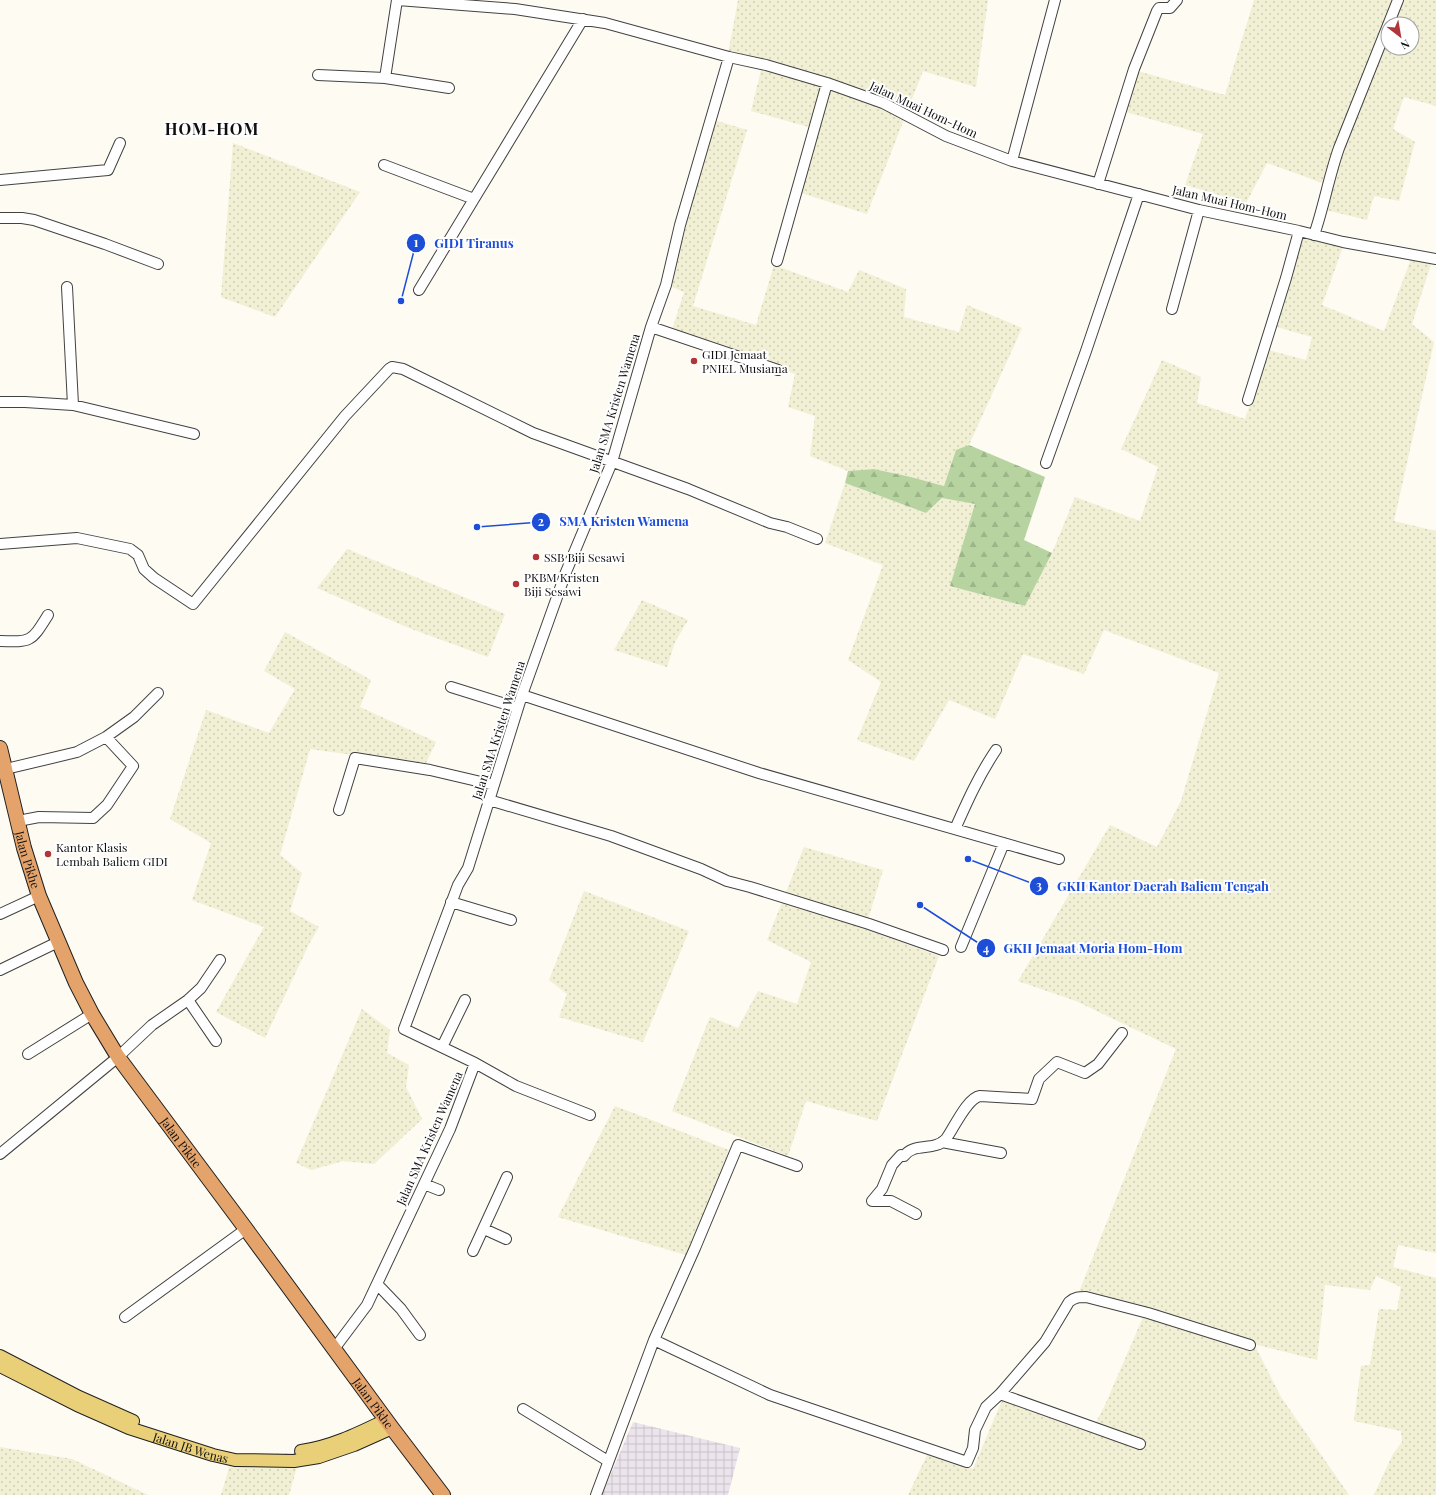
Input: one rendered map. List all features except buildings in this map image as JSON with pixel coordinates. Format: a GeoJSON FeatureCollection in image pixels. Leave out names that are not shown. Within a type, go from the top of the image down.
{"type":"FeatureCollection","features":[{"type":"Feature","properties":{"kind":"highway","name":"Jalan Pikhe"},"geometry":{"type":"LineString","coordinates":[[0,748],[24,848],[39,896],[76,983],[92,1014],[118,1057],[443,1495]]}},
{"type":"Feature","properties":{"kind":"main road","name":"Jalan JB Wenas"},"geometry":{"type":"LineString","coordinates":[[0,1356],[80,1397],[113,1411],[130,1424]]}},
{"type":"Feature","properties":{"kind":"main road","name":"Jalan JB Wenas"},"geometry":{"type":"LineString","coordinates":[[0,1366],[77,1405],[130,1424],[234,1452],[292,1453],[316,1449],[389,1424]]}},
{"type":"Feature","properties":{"kind":"street","name":"Jalan Muai Hom-Hom"},"geometry":{"type":"LineString","coordinates":[[397,0],[515,9],[605,23],[729,57],[766,65],[827,83],[883,103],[946,136],[1012,161],[1199,210],[1343,242],[1436,259]]}},
{"type":"Feature","properties":{"kind":"street"},"geometry":{"type":"LineString","coordinates":[[386,78],[397,0]]}},
{"type":"Feature","properties":{"kind":"street"},"geometry":{"type":"LineString","coordinates":[[1012,161],[1055,0]]}},
{"type":"Feature","properties":{"kind":"street"},"geometry":{"type":"LineString","coordinates":[[1098,184],[1134,70],[1157,11],[1159,8],[1170,8],[1177,0]]}},
{"type":"Feature","properties":{"kind":"street"},"geometry":{"type":"LineString","coordinates":[[1314,235],[1339,148],[1398,0]]}},
{"type":"Feature","properties":{"kind":"street"},"geometry":{"type":"LineString","coordinates":[[419,290],[583,19]]}},
{"type":"Feature","properties":{"kind":"street","name":"Jalan SMA Kristen Wamena"},"geometry":{"type":"LineString","coordinates":[[334,1349],[367,1305],[450,1129],[475,1063],[404,1028],[451,902],[458,885],[468,868],[522,695],[566,572],[612,462],[651,327],[666,285],[680,225],[729,57]]}},
{"type":"Feature","properties":{"kind":"street"},"geometry":{"type":"LineString","coordinates":[[318,75],[386,78],[449,88]]}},
{"type":"Feature","properties":{"kind":"street"},"geometry":{"type":"LineString","coordinates":[[777,261],[827,83]]}},
{"type":"Feature","properties":{"kind":"street"},"geometry":{"type":"LineString","coordinates":[[0,180],[108,170],[120,143]]}},
{"type":"Feature","properties":{"kind":"street"},"geometry":{"type":"LineString","coordinates":[[384,165],[474,199]]}},
{"type":"Feature","properties":{"kind":"street"},"geometry":{"type":"LineString","coordinates":[[1046,463],[1086,351],[1139,194]]}},
{"type":"Feature","properties":{"kind":"street"},"geometry":{"type":"LineString","coordinates":[[1172,309],[1199,210]]}},
{"type":"Feature","properties":{"kind":"street"},"geometry":{"type":"LineString","coordinates":[[0,218],[22,218],[34,220],[158,264]]}},
{"type":"Feature","properties":{"kind":"street"},"geometry":{"type":"LineString","coordinates":[[1248,400],[1299,231]]}},
{"type":"Feature","properties":{"kind":"street"},"geometry":{"type":"LineString","coordinates":[[67,287],[73,405]]}},
{"type":"Feature","properties":{"kind":"street"},"geometry":{"type":"LineString","coordinates":[[651,327],[778,370]]}},
{"type":"Feature","properties":{"kind":"street"},"geometry":{"type":"LineString","coordinates":[[0,544],[77,538],[130,549],[138,555],[144,569],[154,578],[193,604],[345,416],[392,367],[403,369],[533,433],[688,489],[770,523],[788,527],[817,539]]}},
{"type":"Feature","properties":{"kind":"street"},"geometry":{"type":"LineString","coordinates":[[0,402],[73,405],[194,434]]}},
{"type":"Feature","properties":{"kind":"street"},"geometry":{"type":"LineString","coordinates":[[0,641],[24,642],[35,635],[48,616]]}},
{"type":"Feature","properties":{"kind":"street"},"geometry":{"type":"LineString","coordinates":[[451,687],[518,708]]}},
{"type":"Feature","properties":{"kind":"street"},"geometry":{"type":"LineString","coordinates":[[6,770],[76,752],[106,737],[134,717],[158,693]]}},
{"type":"Feature","properties":{"kind":"street"},"geometry":{"type":"LineString","coordinates":[[522,695],[759,773],[1059,859]]}},
{"type":"Feature","properties":{"kind":"street"},"geometry":{"type":"LineString","coordinates":[[18,821],[29,818],[52,817],[93,818],[107,805],[133,766],[106,737]]}},
{"type":"Feature","properties":{"kind":"street"},"geometry":{"type":"LineString","coordinates":[[955,829],[986,764],[996,750]]}},
{"type":"Feature","properties":{"kind":"street"},"geometry":{"type":"LineString","coordinates":[[339,810],[355,758],[430,770],[494,785]]}},
{"type":"Feature","properties":{"kind":"street"},"geometry":{"type":"LineString","coordinates":[[489,800],[611,836],[728,881],[869,924],[944,950]]}},
{"type":"Feature","properties":{"kind":"street"},"geometry":{"type":"LineString","coordinates":[[961,947],[1004,843]]}},
{"type":"Feature","properties":{"kind":"street"},"geometry":{"type":"LineString","coordinates":[[0,914],[39,896]]}},
{"type":"Feature","properties":{"kind":"street"},"geometry":{"type":"LineString","coordinates":[[451,902],[511,920]]}},
{"type":"Feature","properties":{"kind":"street"},"geometry":{"type":"LineString","coordinates":[[0,970],[58,942]]}},
{"type":"Feature","properties":{"kind":"street"},"geometry":{"type":"LineString","coordinates":[[0,1154],[118,1057],[152,1025],[188,1000],[201,988],[220,960]]}},
{"type":"Feature","properties":{"kind":"street"},"geometry":{"type":"LineString","coordinates":[[188,1000],[216,1041]]}},
{"type":"Feature","properties":{"kind":"street"},"geometry":{"type":"LineString","coordinates":[[442,1047],[465,1000]]}},
{"type":"Feature","properties":{"kind":"street"},"geometry":{"type":"LineString","coordinates":[[28,1054],[92,1014]]}},
{"type":"Feature","properties":{"kind":"street"},"geometry":{"type":"LineString","coordinates":[[916,1214],[890,1201],[872,1201],[882,1189],[892,1165],[901,1155],[904,1156],[912,1149],[931,1147],[940,1144],[968,1104],[975,1097],[1032,1099],[1039,1079],[1057,1062],[1085,1073],[1098,1064],[1122,1033]]}},
{"type":"Feature","properties":{"kind":"street"},"geometry":{"type":"LineString","coordinates":[[475,1063],[516,1086],[590,1115]]}},
{"type":"Feature","properties":{"kind":"street"},"geometry":{"type":"LineString","coordinates":[[942,1142],[1001,1153]]}},
{"type":"Feature","properties":{"kind":"street"},"geometry":{"type":"LineString","coordinates":[[596,1495],[654,1340],[695,1248],[738,1144],[797,1166]]}},
{"type":"Feature","properties":{"kind":"street"},"geometry":{"type":"LineString","coordinates":[[473,1251],[507,1177]]}},
{"type":"Feature","properties":{"kind":"street"},"geometry":{"type":"LineString","coordinates":[[424,1184],[439,1190]]}},
{"type":"Feature","properties":{"kind":"street"},"geometry":{"type":"LineString","coordinates":[[125,1317],[246,1229]]}},
{"type":"Feature","properties":{"kind":"street"},"geometry":{"type":"LineString","coordinates":[[484,1229],[506,1239]]}},
{"type":"Feature","properties":{"kind":"street"},"geometry":{"type":"LineString","coordinates":[[376,1284],[401,1309],[420,1335]]}},
{"type":"Feature","properties":{"kind":"street"},"geometry":{"type":"LineString","coordinates":[[654,1340],[770,1395],[967,1462],[973,1448],[975,1430],[986,1407],[1000,1394],[1045,1342],[1069,1302],[1079,1296],[1148,1313],[1250,1345]]}},
{"type":"Feature","properties":{"kind":"street"},"geometry":{"type":"LineString","coordinates":[[1000,1394],[1140,1444]]}},
{"type":"Feature","properties":{"kind":"street"},"geometry":{"type":"LineString","coordinates":[[523,1409],[608,1462]]}},
{"type":"Feature","properties":{"kind":"shaded area"},"geometry":{"type":"Polygon","coordinates":[[[738,0],[988,0],[976,87],[923,71],[867,214],[801,193],[816,129],[751,111],[762,66],[727,60],[738,0]]]}},
{"type":"Feature","properties":{"kind":"shaded area"},"geometry":{"type":"Polygon","coordinates":[[[1254,0],[1436,0],[1436,106],[1404,97],[1393,129],[1415,142],[1399,201],[1374,196],[1367,220],[1318,208],[1325,184],[1267,163],[1246,203],[1185,185],[1203,134],[1126,112],[1137,71],[1225,95],[1254,0]]]}},
{"type":"Feature","properties":{"kind":"shaded area"},"geometry":{"type":"Polygon","coordinates":[[[714,120],[747,130],[693,306],[756,325],[774,265],[848,292],[859,270],[906,289],[904,317],[959,332],[967,305],[1022,328],[969,445],[956,451],[944,486],[874,469],[848,471],[810,456],[815,416],[788,407],[795,374],[671,333],[684,292],[670,286],[714,120]]]}},
{"type":"Feature","properties":{"kind":"shaded area"},"geometry":{"type":"Polygon","coordinates":[[[233,143],[360,192],[275,317],[221,297],[233,143]]]}},
{"type":"Feature","properties":{"kind":"shaded area"},"geometry":{"type":"Polygon","coordinates":[[[1300,232],[1344,244],[1322,305],[1384,331],[1411,259],[1431,264],[1412,324],[1434,342],[1394,521],[1436,531],[1436,1253],[1398,1245],[1393,1267],[1436,1278],[1436,1495],[1374,1495],[1393,1454],[1402,1442],[1401,1431],[1354,1421],[1361,1366],[1370,1365],[1379,1309],[1397,1310],[1401,1287],[1376,1276],[1370,1290],[1325,1285],[1317,1360],[1254,1344],[1281,1397],[1349,1495],[908,1495],[927,1455],[973,1469],[1006,1391],[1091,1432],[1105,1405],[1144,1315],[1079,1292],[1176,1049],[1076,1001],[1018,981],[1110,825],[1157,847],[1181,801],[1219,673],[1104,630],[1084,674],[1023,654],[995,719],[949,700],[914,761],[857,740],[881,682],[848,660],[883,565],[825,543],[845,483],[926,513],[942,498],[976,504],[950,586],[1025,606],[1052,553],[1075,497],[1140,521],[1158,467],[1121,449],[1162,360],[1201,377],[1197,403],[1245,419],[1268,350],[1306,360],[1312,337],[1273,326],[1300,232]]]}},
{"type":"Feature","properties":{"kind":"shaded area"},"geometry":{"type":"Polygon","coordinates":[[[347,549],[505,614],[488,657],[409,628],[317,588],[347,549]]]}},
{"type":"Feature","properties":{"kind":"shaded area"},"geometry":{"type":"Polygon","coordinates":[[[642,600],[688,620],[675,642],[667,667],[614,650],[642,600]]]}},
{"type":"Feature","properties":{"kind":"shaded area"},"geometry":{"type":"Polygon","coordinates":[[[285,632],[371,680],[360,707],[436,742],[425,765],[310,749],[280,855],[302,873],[290,911],[319,927],[309,944],[265,1038],[216,1012],[264,927],[192,900],[211,843],[170,819],[206,710],[269,733],[295,689],[264,671],[285,632]]]}},
{"type":"Feature","properties":{"kind":"shaded area"},"geometry":{"type":"Polygon","coordinates":[[[804,847],[883,870],[865,929],[939,956],[877,1121],[806,1101],[788,1156],[672,1111],[710,1017],[738,1028],[758,991],[797,1004],[811,962],[767,940],[804,847]]]}},
{"type":"Feature","properties":{"kind":"shaded area"},"geometry":{"type":"Polygon","coordinates":[[[584,891],[689,931],[643,1042],[559,1017],[567,994],[549,980],[584,891]]]}},
{"type":"Feature","properties":{"kind":"shaded area"},"geometry":{"type":"Polygon","coordinates":[[[362,1009],[390,1030],[387,1053],[409,1065],[406,1087],[422,1119],[374,1164],[343,1161],[311,1170],[296,1163],[362,1009]]]}},
{"type":"Feature","properties":{"kind":"shaded area"},"geometry":{"type":"Polygon","coordinates":[[[615,1106],[729,1150],[689,1256],[558,1217],[615,1106]]]}},
{"type":"Feature","properties":{"kind":"shaded area"},"geometry":{"type":"Polygon","coordinates":[[[633,1422],[740,1448],[728,1495],[602,1495],[633,1422]]]}},
{"type":"Feature","properties":{"kind":"shaded area"},"geometry":{"type":"Polygon","coordinates":[[[0,1447],[72,1459],[148,1495],[0,1495],[0,1447]]]}},
{"type":"Feature","properties":{"kind":"shaded area"},"geometry":{"type":"Polygon","coordinates":[[[301,1453],[289,1495],[221,1495],[233,1454],[301,1453]]]}},
{"type":"Feature","properties":{"kind":"green space"},"geometry":{"type":"Polygon","coordinates":[[[969,445],[1045,477],[1024,540],[1052,553],[1025,606],[950,586],[975,504],[942,498],[926,513],[845,483],[848,471],[874,469],[944,486],[956,450],[969,445]]]}},
{"type":"Feature","properties":{"kind":"place","name":"GIDI Tiranus"},"geometry":{"type":"Point","coordinates":[401,301]}},
{"type":"Feature","properties":{"kind":"place","name":"GIDI Jemaat PNIEL Musiama"},"geometry":{"type":"Point","coordinates":[694,361]}},
{"type":"Feature","properties":{"kind":"place","name":"SMA Kristen Wamena"},"geometry":{"type":"Point","coordinates":[477,527]}},
{"type":"Feature","properties":{"kind":"place","name":"SSB Biji Sesawi"},"geometry":{"type":"Point","coordinates":[536,557]}},
{"type":"Feature","properties":{"kind":"place","name":"PKBM Kristen Biji Sesawi"},"geometry":{"type":"Point","coordinates":[516,584]}},
{"type":"Feature","properties":{"kind":"place","name":"Kantor Klasis Lembah Baliem GIDI"},"geometry":{"type":"Point","coordinates":[48,854]}},
{"type":"Feature","properties":{"kind":"place","name":"GKII Kantor Daerah Baliem Tengah"},"geometry":{"type":"Point","coordinates":[968,859]}},
{"type":"Feature","properties":{"kind":"place","name":"GKII Jemaat Moria Hom-Hom"},"geometry":{"type":"Point","coordinates":[920,905]}},
{"type":"Feature","properties":{"kind":"district","name":"HOM-HOM"},"geometry":{"type":"Point","coordinates":[212,128]}}]}
